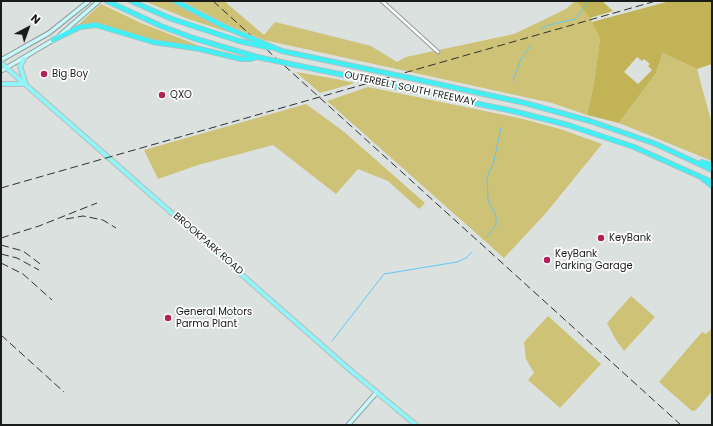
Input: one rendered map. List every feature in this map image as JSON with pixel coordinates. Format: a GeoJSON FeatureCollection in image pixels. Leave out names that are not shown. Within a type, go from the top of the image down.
{"type":"FeatureCollection","features":[{"type":"Feature","properties":{"kind":"highway","name":"OUTERBELT SOUTH FREEWAY"},"geometry":{"type":"LineString","coordinates":[[107,1],[161,26],[194,38],[257,57],[513,111],[568,125],[634,147],[712,182]]}},
{"type":"Feature","properties":{"kind":"highway","name":"OUTERBELT SOUTH FREEWAY"},"geometry":{"type":"LineString","coordinates":[[131,1],[179,22],[239,41],[525,103],[569,114],[628,133],[712,170]]}},
{"type":"Feature","properties":{"kind":"highway"},"geometry":{"type":"LineString","coordinates":[[175,1],[227,28],[283,51]]}},
{"type":"Feature","properties":{"kind":"highway"},"geometry":{"type":"LineString","coordinates":[[53,40],[80,27],[96,25],[153,42],[200,49],[241,59],[257,57]]}},
{"type":"Feature","properties":{"kind":"highway"},"geometry":{"type":"LineString","coordinates":[[690,159],[712,165]]}},
{"type":"Feature","properties":{"kind":"highway"},"geometry":{"type":"LineString","coordinates":[[701,176],[712,186]]}},
{"type":"Feature","properties":{"kind":"main road"},"geometry":{"type":"LineString","coordinates":[[1,62],[49,33],[89,1]]}},
{"type":"Feature","properties":{"kind":"main road"},"geometry":{"type":"LineString","coordinates":[[1,71],[24,59],[53,40],[99,1]]}},
{"type":"Feature","properties":{"kind":"main road"},"geometry":{"type":"LineString","coordinates":[[49,33],[53,40]]}},
{"type":"Feature","properties":{"kind":"main road"},"geometry":{"type":"LineString","coordinates":[[36,41],[40,49]]}},
{"type":"Feature","properties":{"kind":"main road"},"geometry":{"type":"LineString","coordinates":[[1,84],[26,84],[20,66],[24,59]]}},
{"type":"Feature","properties":{"kind":"main road","name":"BROOKPARK ROAD"},"geometry":{"type":"LineString","coordinates":[[1,62],[416,425]]}},
{"type":"Feature","properties":{"kind":"main road"},"geometry":{"type":"LineString","coordinates":[[348,425],[377,392]]}},
{"type":"Feature","properties":{"kind":"street"},"geometry":{"type":"LineString","coordinates":[[382,1],[438,52]]}},
{"type":"Feature","properties":{"kind":"shaded area"},"geometry":{"type":"Polygon","coordinates":[[[144,1],[171,1],[226,29],[228,32],[188,19],[144,1]]]}},
{"type":"Feature","properties":{"kind":"shaded area"},"geometry":{"type":"Polygon","coordinates":[[[182,1],[224,1],[264,35],[275,22],[371,46],[397,62],[406,57],[514,34],[566,9],[575,1],[578,1],[588,13],[600,38],[594,84],[587,115],[552,103],[264,40],[228,25],[182,1]]]}},
{"type":"Feature","properties":{"kind":"shaded area"},"geometry":{"type":"Polygon","coordinates":[[[577,1],[602,1],[613,11],[590,18],[577,1]]]}},
{"type":"Feature","properties":{"kind":"shaded area"},"geometry":{"type":"Polygon","coordinates":[[[670,1],[712,1],[712,64],[697,69],[663,53],[656,73],[619,123],[587,115],[594,84],[600,38],[592,22],[670,1]],[[637,57],[624,72],[638,84],[652,70],[648,66],[650,64],[644,59],[642,61],[637,57]]]}},
{"type":"Feature","properties":{"kind":"shaded area"},"geometry":{"type":"Polygon","coordinates":[[[101,4],[141,23],[200,46],[153,40],[96,23],[77,26],[101,4]]]}},
{"type":"Feature","properties":{"kind":"shaded area"},"geometry":{"type":"Polygon","coordinates":[[[663,53],[697,69],[712,124],[712,161],[619,123],[656,73],[663,53]]]}},
{"type":"Feature","properties":{"kind":"shaded area"},"geometry":{"type":"Polygon","coordinates":[[[296,72],[331,78],[355,83],[320,93],[296,72]]]}},
{"type":"Feature","properties":{"kind":"shaded area"},"geometry":{"type":"Polygon","coordinates":[[[368,87],[519,118],[560,129],[602,144],[546,213],[504,258],[327,101],[368,87]]]}},
{"type":"Feature","properties":{"kind":"shaded area"},"geometry":{"type":"Polygon","coordinates":[[[306,104],[343,131],[425,203],[419,209],[388,181],[358,169],[336,194],[273,145],[198,165],[158,179],[144,150],[306,104]]]}},
{"type":"Feature","properties":{"kind":"shaded area"},"geometry":{"type":"Polygon","coordinates":[[[631,296],[655,317],[624,351],[607,323],[631,296]]]}},
{"type":"Feature","properties":{"kind":"shaded area"},"geometry":{"type":"Polygon","coordinates":[[[548,316],[601,364],[560,408],[528,380],[534,373],[526,359],[524,342],[548,316]]]}},
{"type":"Feature","properties":{"kind":"shaded area"},"geometry":{"type":"Polygon","coordinates":[[[712,328],[712,391],[696,410],[692,411],[659,382],[702,332],[706,334],[712,328]]]}},
{"type":"Feature","properties":{"kind":"waterway"},"geometry":{"type":"LineString","coordinates":[[541,29],[549,25],[575,19],[589,1]]}},
{"type":"Feature","properties":{"kind":"waterway"},"geometry":{"type":"LineString","coordinates":[[513,81],[521,59],[531,45]]}},
{"type":"Feature","properties":{"kind":"waterway"},"geometry":{"type":"LineString","coordinates":[[487,237],[496,225],[496,216],[488,200],[487,177],[494,161],[501,128]]}},
{"type":"Feature","properties":{"kind":"waterway"},"geometry":{"type":"LineString","coordinates":[[332,341],[384,274],[457,262],[466,258],[472,252]]}},
{"type":"Feature","properties":{"kind":"railway"},"geometry":{"type":"LineString","coordinates":[[213,1],[681,425]]}},
{"type":"Feature","properties":{"kind":"railway"},"geometry":{"type":"LineString","coordinates":[[1,188],[656,1]]}},
{"type":"Feature","properties":{"kind":"railway"},"geometry":{"type":"LineString","coordinates":[[1,238],[39,226],[97,203]]}},
{"type":"Feature","properties":{"kind":"railway"},"geometry":{"type":"LineString","coordinates":[[66,219],[83,216],[103,220],[116,228]]}},
{"type":"Feature","properties":{"kind":"railway"},"geometry":{"type":"LineString","coordinates":[[1,245],[23,251],[43,266]]}},
{"type":"Feature","properties":{"kind":"railway"},"geometry":{"type":"LineString","coordinates":[[1,254],[17,258],[39,270]]}},
{"type":"Feature","properties":{"kind":"railway"},"geometry":{"type":"LineString","coordinates":[[1,263],[23,274],[52,300]]}},
{"type":"Feature","properties":{"kind":"railway"},"geometry":{"type":"LineString","coordinates":[[1,335],[64,392]]}},
{"type":"Feature","properties":{"kind":"place","name":"Big Boy"},"geometry":{"type":"Point","coordinates":[44,74]}},
{"type":"Feature","properties":{"kind":"place","name":"QXO"},"geometry":{"type":"Point","coordinates":[162,95]}},
{"type":"Feature","properties":{"kind":"place","name":"KeyBank"},"geometry":{"type":"Point","coordinates":[601,238]}},
{"type":"Feature","properties":{"kind":"place","name":"KeyBank Parking Garage"},"geometry":{"type":"Point","coordinates":[547,260]}},
{"type":"Feature","properties":{"kind":"place","name":"General Motors Parma Plant"},"geometry":{"type":"Point","coordinates":[168,318]}}]}
